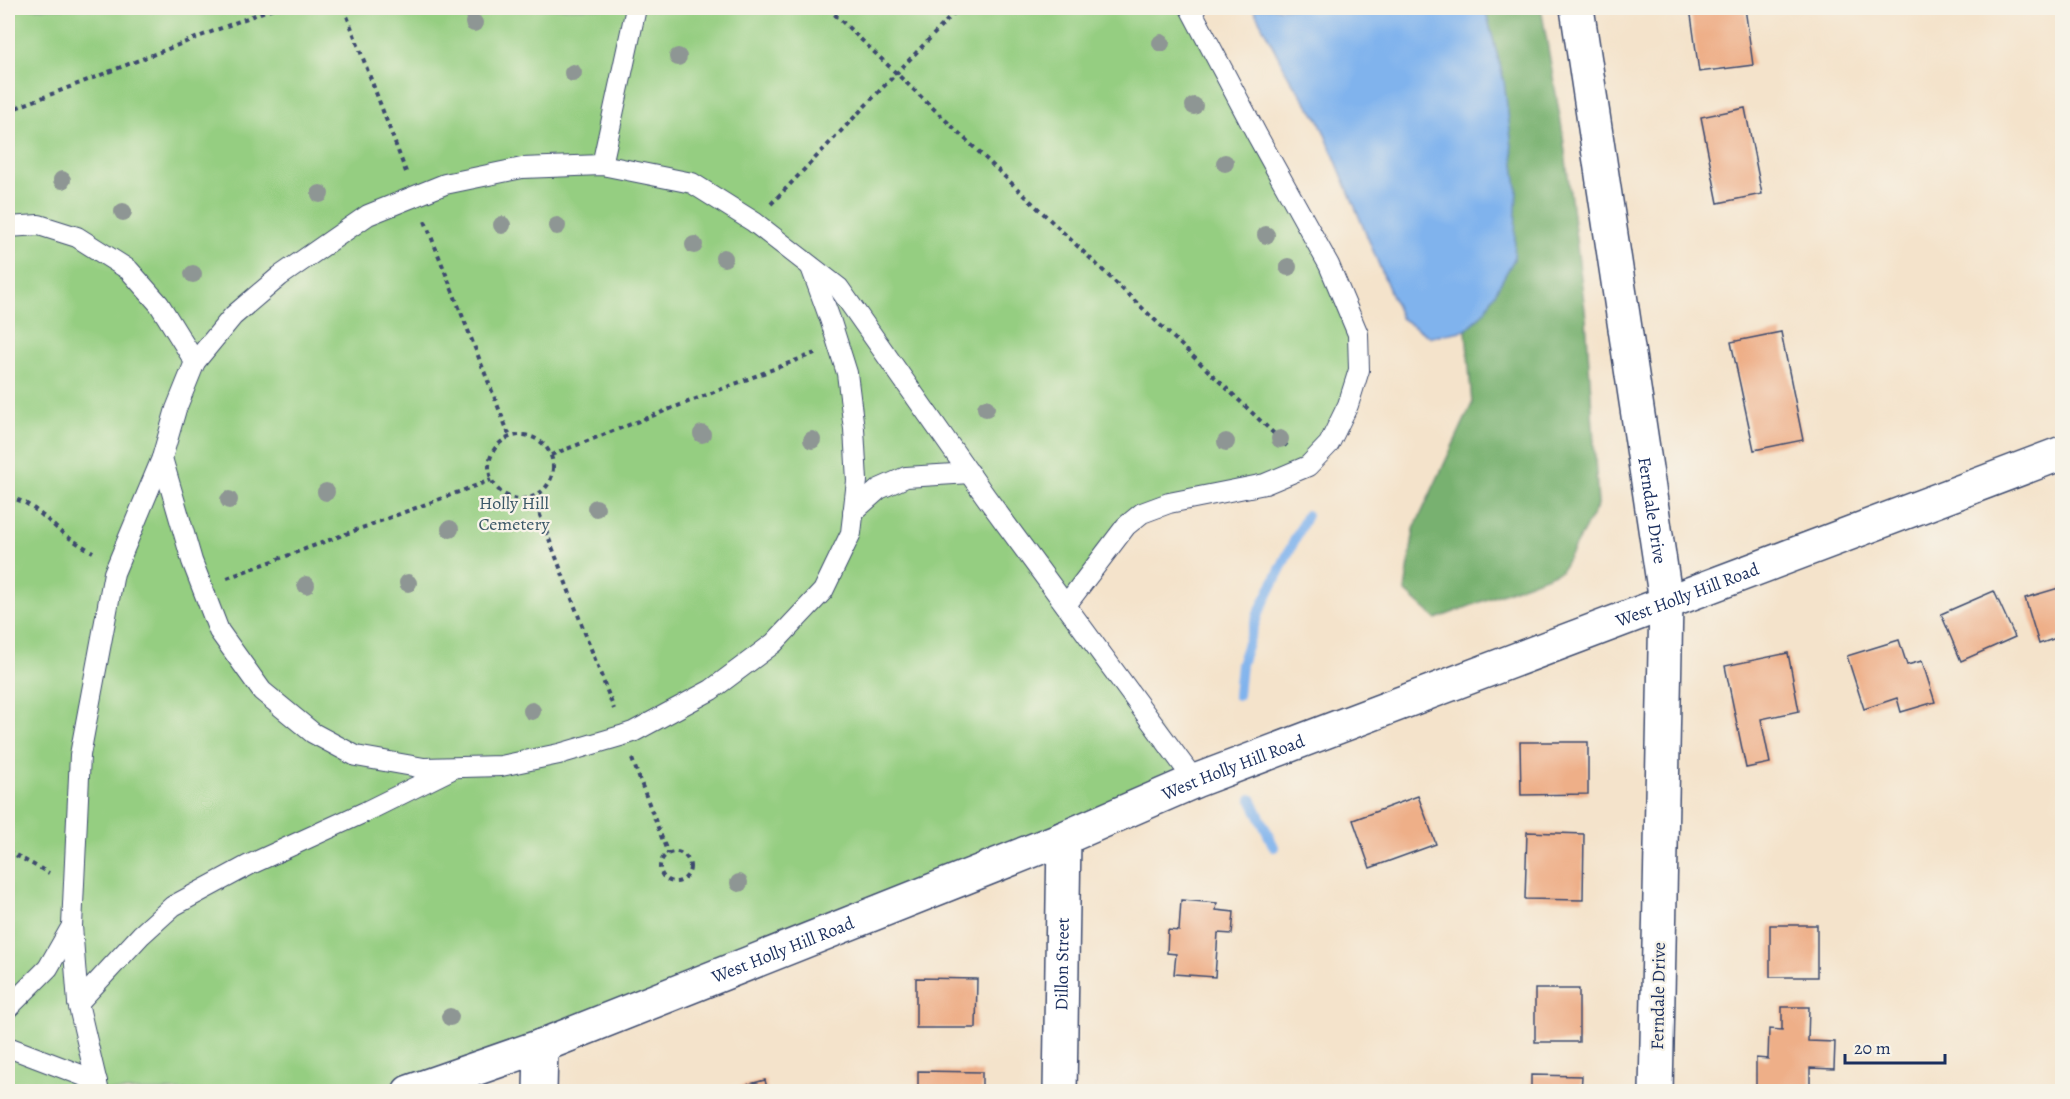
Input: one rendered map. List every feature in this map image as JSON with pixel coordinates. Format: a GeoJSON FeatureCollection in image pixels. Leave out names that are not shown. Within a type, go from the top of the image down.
{"type":"FeatureCollection","features":[{"type":"Feature","properties":{"kind":"street","name":"Ferndale Drive"},"geometry":{"type":"LineString","coordinates":[[1577,8],[1666,602],[1656,1092]]}},
{"type":"Feature","properties":{"kind":"street","name":"West Holly Hill Road"},"geometry":{"type":"LineString","coordinates":[[409,1092],[541,1046],[1064,838],[1195,781],[2062,453]]}},
{"type":"Feature","properties":{"kind":"street","name":"Dillon Street"},"geometry":{"type":"LineString","coordinates":[[1059,1092],[1064,838]]}},
{"type":"Feature","properties":{"kind":"street"},"geometry":{"type":"LineString","coordinates":[[540,1092],[541,1046]]}},
{"type":"Feature","properties":{"kind":"lane"},"geometry":{"type":"LineString","coordinates":[[602,165],[636,8]]}},
{"type":"Feature","properties":{"kind":"lane"},"geometry":{"type":"LineString","coordinates":[[1066,605],[1126,526],[1142,513],[1169,503],[1265,484],[1308,466],[1329,444],[1348,405],[1359,370],[1358,334],[1329,265],[1190,8]]}},
{"type":"Feature","properties":{"kind":"lane"},"geometry":{"type":"LineString","coordinates":[[98,1086],[78,1003],[72,926],[80,755],[114,573],[162,458],[176,409],[195,362],[234,316],[280,276],[368,215],[445,184],[522,168],[602,165],[692,183],[754,222],[839,288],[970,473],[1195,781]]}},
{"type":"Feature","properties":{"kind":"lane"},"geometry":{"type":"LineString","coordinates":[[8,227],[39,225],[77,237],[129,270],[159,304],[195,362]]}},
{"type":"Feature","properties":{"kind":"lane"},"geometry":{"type":"LineString","coordinates":[[162,458],[192,561],[219,631],[262,691],[313,733],[356,756],[424,768],[501,766],[559,754],[624,735],[711,690],[774,643],[824,591],[851,533],[857,482],[854,429],[847,373],[810,267]]}},
{"type":"Feature","properties":{"kind":"lane"},"geometry":{"type":"LineString","coordinates":[[854,512],[879,489],[906,477],[970,473]]}},
{"type":"Feature","properties":{"kind":"lane"},"geometry":{"type":"LineString","coordinates":[[78,1003],[141,935],[173,906],[249,865],[365,812],[455,767]]}},
{"type":"Feature","properties":{"kind":"lane"},"geometry":{"type":"LineString","coordinates":[[8,1008],[48,968],[72,926]]}},
{"type":"Feature","properties":{"kind":"lane"},"geometry":{"type":"LineString","coordinates":[[8,1047],[98,1086]]}},
{"type":"Feature","properties":{"kind":"path"},"geometry":{"type":"LineString","coordinates":[[8,111],[273,8]]}},
{"type":"Feature","properties":{"kind":"path"},"geometry":{"type":"LineString","coordinates":[[344,8],[510,437]]}},
{"type":"Feature","properties":{"kind":"path"},"geometry":{"type":"LineString","coordinates":[[828,8],[1308,466]]}},
{"type":"Feature","properties":{"kind":"path"},"geometry":{"type":"LineString","coordinates":[[754,222],[959,8]]}},
{"type":"Feature","properties":{"kind":"path"},"geometry":{"type":"LineString","coordinates":[[550,455],[838,344]]}},
{"type":"Feature","properties":{"kind":"path"},"geometry":{"type":"LineString","coordinates":[[521,435],[532,437],[541,442],[550,455],[553,471],[550,481],[544,490],[533,497],[514,499],[504,495],[490,480],[489,459],[493,450],[500,442],[510,437],[521,435]]}},
{"type":"Feature","properties":{"kind":"path"},"geometry":{"type":"LineString","coordinates":[[202,587],[490,480]]}},
{"type":"Feature","properties":{"kind":"path"},"geometry":{"type":"LineString","coordinates":[[533,497],[668,854]]}},
{"type":"Feature","properties":{"kind":"path"},"geometry":{"type":"LineString","coordinates":[[8,499],[12,498],[24,503],[88,550],[118,565]]}},
{"type":"Feature","properties":{"kind":"path"},"geometry":{"type":"LineString","coordinates":[[8,851],[73,887]]}},
{"type":"Feature","properties":{"kind":"path"},"geometry":{"type":"LineString","coordinates":[[680,852],[690,862],[690,871],[684,879],[669,880],[662,873],[660,864],[668,854],[680,852]]}},
{"type":"Feature","properties":{"kind":"green space","name":"Holly Hill Cemetery"},"geometry":{"type":"Polygon","coordinates":[[[8,8],[1190,8],[1329,265],[1359,370],[1308,466],[1142,513],[1067,605],[1195,781],[409,1091],[8,1091],[8,8]]]}},
{"type":"Feature","properties":{"kind":"green space"},"geometry":{"type":"Polygon","coordinates":[[[1485,8],[1541,8],[1562,128],[1586,318],[1598,505],[1561,571],[1436,619],[1405,591],[1414,529],[1472,404],[1466,330],[1485,311],[1504,81],[1485,8]]]}},
{"type":"Feature","properties":{"kind":"water"},"geometry":{"type":"Polygon","coordinates":[[[1253,8],[1485,8],[1504,81],[1517,188],[1514,259],[1485,311],[1466,330],[1430,337],[1401,318],[1319,120],[1290,79],[1253,8]]]}},
{"type":"Feature","properties":{"kind":"building"},"geometry":{"type":"Polygon","coordinates":[[[1690,8],[1745,8],[1753,65],[1699,72],[1690,8]]]}},
{"type":"Feature","properties":{"kind":"building"},"geometry":{"type":"Polygon","coordinates":[[[1745,108],[1762,194],[1718,203],[1701,117],[1745,108]]]}},
{"type":"Feature","properties":{"kind":"building"},"geometry":{"type":"Polygon","coordinates":[[[1781,332],[1803,440],[1754,450],[1731,342],[1781,332]]]}},
{"type":"Feature","properties":{"kind":"building"},"geometry":{"type":"Polygon","coordinates":[[[2062,587],[2062,636],[2039,644],[2025,598],[2062,587]]]}},
{"type":"Feature","properties":{"kind":"building"},"geometry":{"type":"Polygon","coordinates":[[[1994,591],[2015,637],[1961,661],[1941,614],[1994,591]]]}},
{"type":"Feature","properties":{"kind":"building"},"geometry":{"type":"Polygon","coordinates":[[[1899,640],[1907,665],[1922,661],[1935,702],[1901,712],[1897,698],[1864,709],[1847,656],[1899,640]]]}},
{"type":"Feature","properties":{"kind":"building"},"geometry":{"type":"Polygon","coordinates":[[[1788,653],[1799,711],[1761,719],[1770,763],[1746,768],[1725,666],[1788,653]]]}},
{"type":"Feature","properties":{"kind":"building"},"geometry":{"type":"Polygon","coordinates":[[[1520,742],[1588,742],[1588,794],[1521,795],[1520,742]]]}},
{"type":"Feature","properties":{"kind":"building"},"geometry":{"type":"Polygon","coordinates":[[[1418,796],[1436,844],[1370,868],[1353,820],[1418,796]]]}},
{"type":"Feature","properties":{"kind":"building"},"geometry":{"type":"Polygon","coordinates":[[[1527,832],[1584,834],[1583,900],[1525,899],[1527,832]]]}},
{"type":"Feature","properties":{"kind":"building"},"geometry":{"type":"Polygon","coordinates":[[[1181,900],[1217,903],[1216,910],[1234,912],[1232,934],[1218,933],[1215,977],[1174,974],[1176,954],[1167,953],[1168,930],[1179,931],[1181,900]]]}},
{"type":"Feature","properties":{"kind":"building"},"geometry":{"type":"Polygon","coordinates":[[[1770,925],[1817,925],[1817,977],[1770,977],[1770,925]]]}},
{"type":"Feature","properties":{"kind":"building"},"geometry":{"type":"Polygon","coordinates":[[[916,978],[977,979],[976,1028],[916,1028],[916,978]]]}},
{"type":"Feature","properties":{"kind":"building"},"geometry":{"type":"Polygon","coordinates":[[[1535,989],[1579,989],[1579,1042],[1535,1042],[1535,989]]]}},
{"type":"Feature","properties":{"kind":"building"},"geometry":{"type":"Polygon","coordinates":[[[1782,1007],[1809,1007],[1808,1041],[1835,1042],[1834,1069],[1810,1068],[1810,1089],[1756,1088],[1756,1058],[1768,1059],[1769,1029],[1782,1030],[1782,1007]]]}},
{"type":"Feature","properties":{"kind":"building"},"geometry":{"type":"Polygon","coordinates":[[[918,1071],[982,1072],[982,1092],[918,1092],[918,1071]]]}},
{"type":"Feature","properties":{"kind":"building"},"geometry":{"type":"Polygon","coordinates":[[[1531,1075],[1582,1076],[1581,1092],[1531,1092],[1531,1075]]]}},
{"type":"Feature","properties":{"kind":"building"},"geometry":{"type":"Polygon","coordinates":[[[765,1080],[768,1092],[723,1092],[723,1091],[765,1080]]]}},
{"type":"Feature","properties":{"kind":"waterway"},"geometry":{"type":"LineString","coordinates":[[1238,695],[1241,664],[1258,614],[1307,515]]}},
{"type":"Feature","properties":{"kind":"waterway"},"geometry":{"type":"LineString","coordinates":[[1251,799],[1274,847]]}}]}
